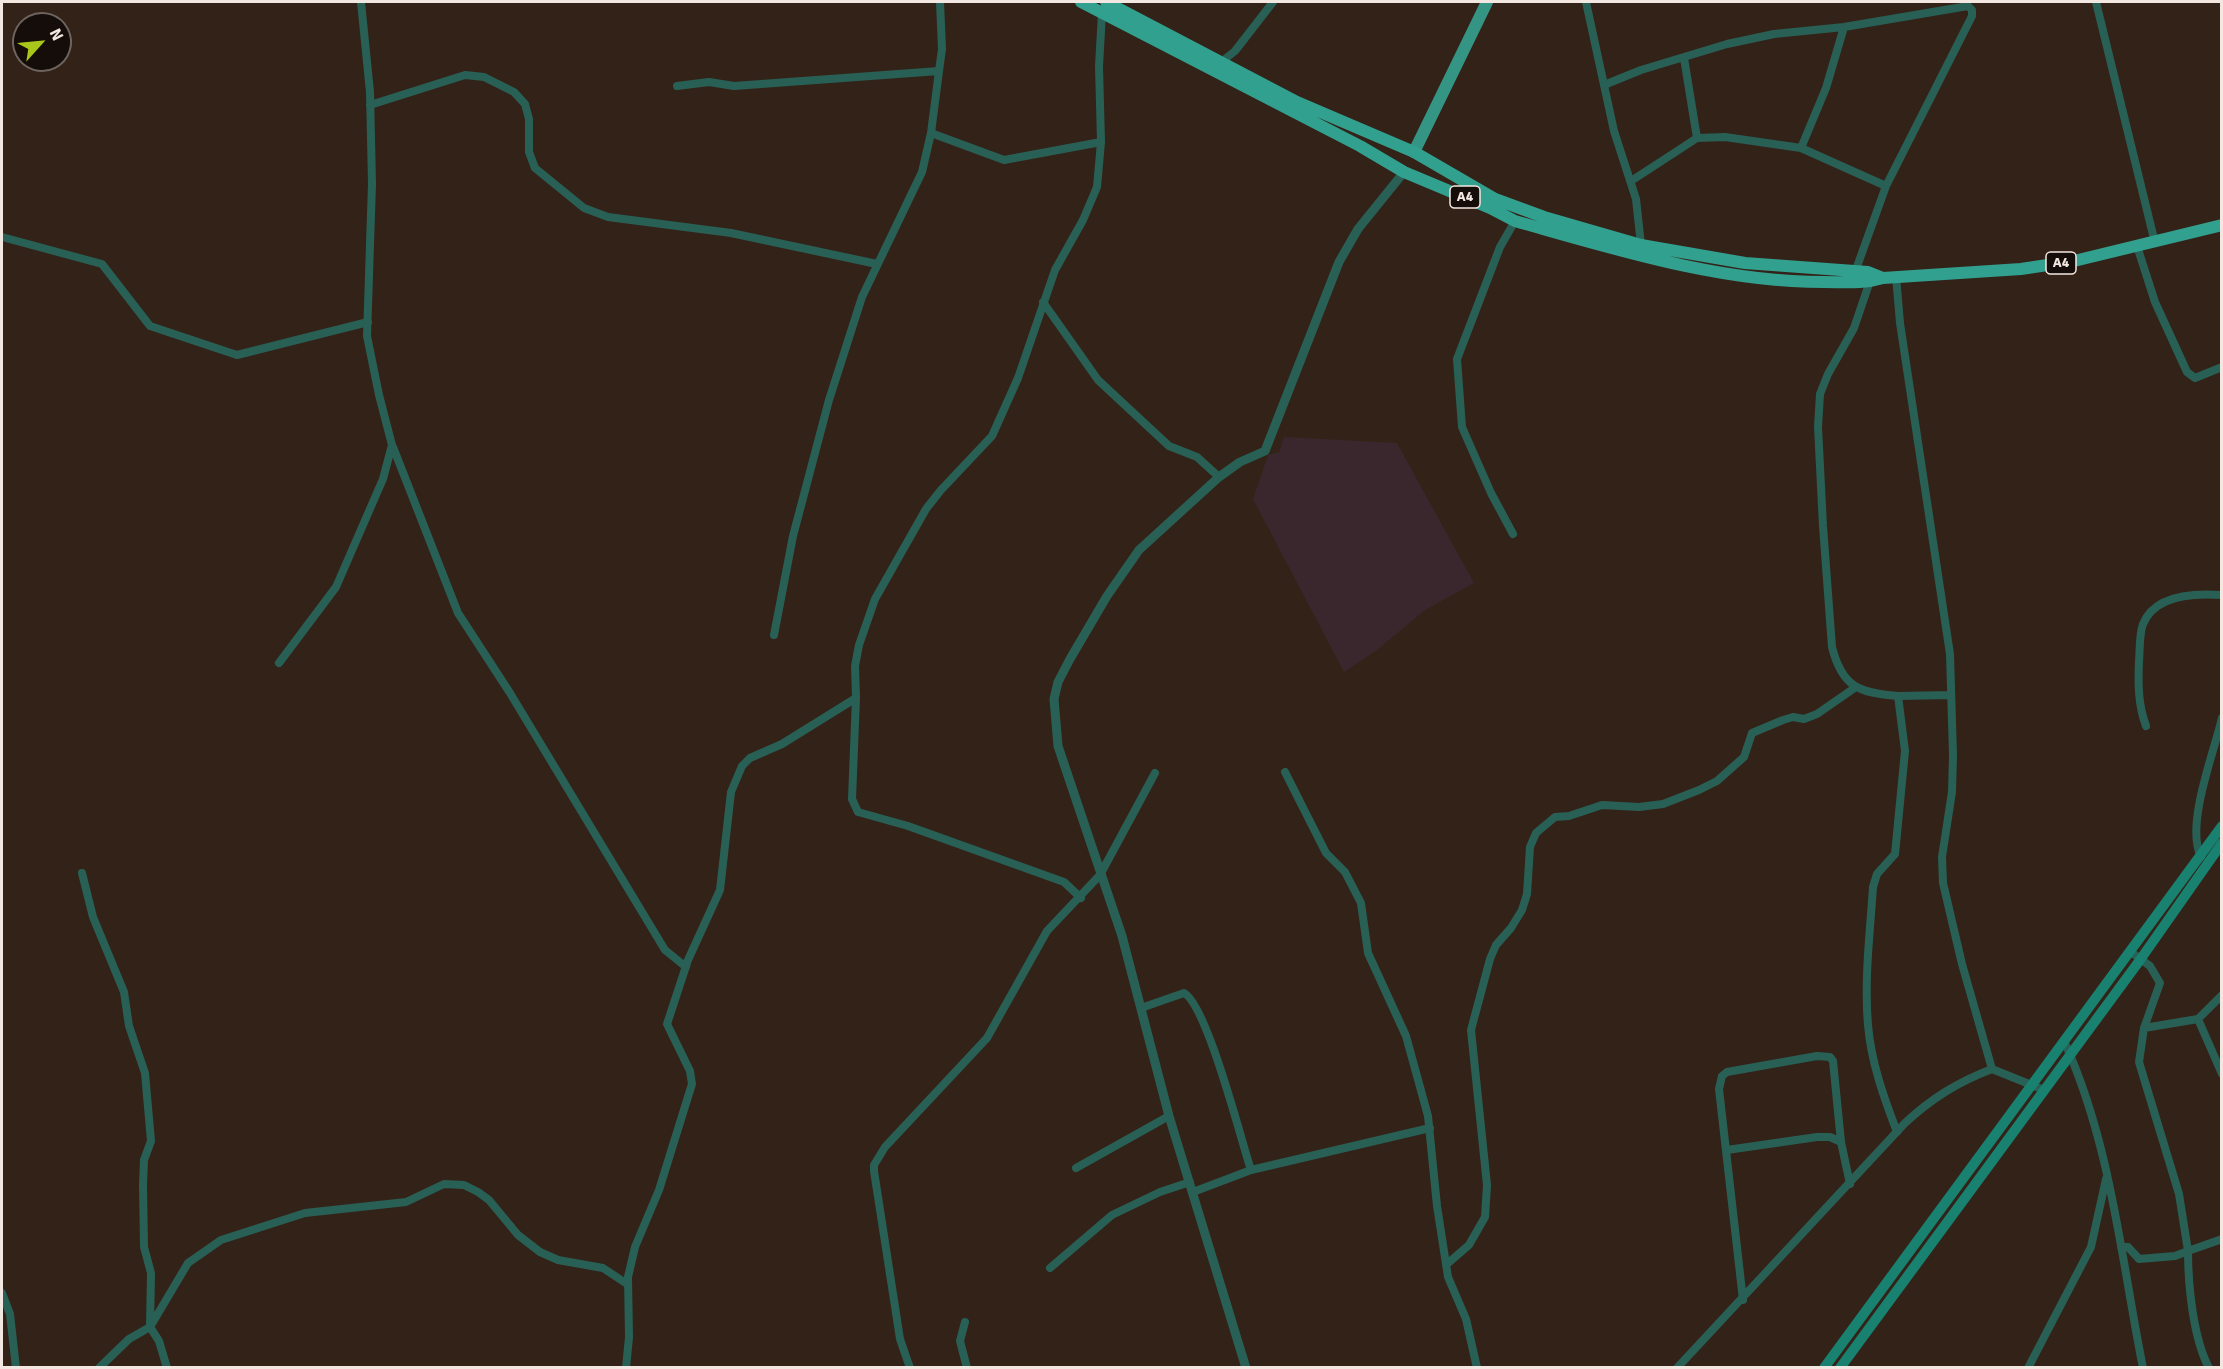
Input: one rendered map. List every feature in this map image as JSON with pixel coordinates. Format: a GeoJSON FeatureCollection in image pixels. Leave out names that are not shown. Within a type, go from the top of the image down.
{"type":"FeatureCollection","features":[{"type":"Feature","properties":{"kind":"highway","name":"A4"},"geometry":{"type":"LineString","coordinates":[[1081,2],[1104,7],[1294,107],[1404,172],[1426,181],[1493,203],[1641,245],[1745,263],[1854,277]]}},
{"type":"Feature","properties":{"kind":"highway","name":"A4"},"geometry":{"type":"LineString","coordinates":[[1294,107],[1414,152],[1493,203],[1515,221],[1691,266],[1761,278],[1875,277],[2044,266],[2155,243],[2222,225]]}},
{"type":"Feature","properties":{"kind":"highway"},"geometry":{"type":"LineString","coordinates":[[1378,157],[1387,140]]}},
{"type":"Feature","properties":{"kind":"highway"},"geometry":{"type":"LineString","coordinates":[[1426,181],[1435,164]]}},
{"type":"Feature","properties":{"kind":"main road"},"geometry":{"type":"LineString","coordinates":[[1414,152],[1487,2]]}},
{"type":"Feature","properties":{"kind":"main road"},"geometry":{"type":"LineString","coordinates":[[1840,1368],[2140,960],[2222,826]]}},
{"type":"Feature","properties":{"kind":"main road"},"geometry":{"type":"LineString","coordinates":[[1824,1368],[1921,1239],[2031,1084],[2131,952],[2203,860],[2222,843]]}},
{"type":"Feature","properties":{"kind":"main road"},"geometry":{"type":"LineString","coordinates":[[1977,1160],[1987,1167]]}},
{"type":"Feature","properties":{"kind":"main road"},"geometry":{"type":"LineString","coordinates":[[1921,1239],[1930,1247]]}},
{"type":"Feature","properties":{"kind":"main road"},"geometry":{"type":"LineString","coordinates":[[1865,1313],[1874,1320]]}},
{"type":"Feature","properties":{"kind":"street"},"geometry":{"type":"LineString","coordinates":[[361,2],[370,105],[372,184],[367,336],[392,445],[458,613],[510,693],[665,950],[686,967]]}},
{"type":"Feature","properties":{"kind":"street"},"geometry":{"type":"LineString","coordinates":[[774,635],[804,489],[854,319],[877,264],[921,172],[931,133],[942,49],[940,2]]}},
{"type":"Feature","properties":{"kind":"street"},"geometry":{"type":"LineString","coordinates":[[1217,68],[1235,51],[1273,2]]}},
{"type":"Feature","properties":{"kind":"street"},"geometry":{"type":"LineString","coordinates":[[1586,2],[1614,131],[1631,181],[1639,214],[1641,245]]}},
{"type":"Feature","properties":{"kind":"street"},"geometry":{"type":"LineString","coordinates":[[2096,2],[2155,243]]}},
{"type":"Feature","properties":{"kind":"street"},"geometry":{"type":"LineString","coordinates":[[1604,86],[1641,70],[1727,44],[1774,34],[1844,27],[1966,6],[1973,12],[1886,186],[1854,277]]}},
{"type":"Feature","properties":{"kind":"street"},"geometry":{"type":"LineString","coordinates":[[1081,898],[1064,882],[908,826],[858,812],[852,799],[855,666],[859,645],[874,599],[926,509],[992,436],[1018,378],[1055,270],[1083,220],[1097,187],[1101,142],[1099,66],[1104,7]]}},
{"type":"Feature","properties":{"kind":"street"},"geometry":{"type":"LineString","coordinates":[[1801,148],[1826,88],[1844,27]]}},
{"type":"Feature","properties":{"kind":"street"},"geometry":{"type":"LineString","coordinates":[[1684,58],[1697,138]]}},
{"type":"Feature","properties":{"kind":"street"},"geometry":{"type":"LineString","coordinates":[[677,86],[709,82],[734,86],[880,73],[939,71]]}},
{"type":"Feature","properties":{"kind":"street"},"geometry":{"type":"LineString","coordinates":[[370,105],[465,75],[484,77],[514,92],[525,104],[529,118],[529,152],[535,168],[584,208],[608,218],[710,230],[877,264]]}},
{"type":"Feature","properties":{"kind":"street"},"geometry":{"type":"LineString","coordinates":[[931,133],[1004,160],[1101,142]]}},
{"type":"Feature","properties":{"kind":"street"},"geometry":{"type":"LineString","coordinates":[[1631,181],[1697,138],[1748,139],[1801,148],[1886,186]]}},
{"type":"Feature","properties":{"kind":"street"},"geometry":{"type":"LineString","coordinates":[[1246,1368],[1169,1116],[1122,936],[1058,746],[1054,722],[1058,682],[1107,596],[1138,550],[1219,477],[1240,462],[1265,450],[1339,262],[1358,229],[1404,172]]}},
{"type":"Feature","properties":{"kind":"street"},"geometry":{"type":"LineString","coordinates":[[1513,534],[1491,493],[1462,427],[1457,358],[1500,247],[1515,221]]}},
{"type":"Feature","properties":{"kind":"street"},"geometry":{"type":"LineString","coordinates":[[2,237],[102,264],[150,326],[237,355],[368,322]]}},
{"type":"Feature","properties":{"kind":"street"},"geometry":{"type":"LineString","coordinates":[[2137,246],[2155,302],[2187,372],[2195,378],[2222,367]]}},
{"type":"Feature","properties":{"kind":"street"},"geometry":{"type":"LineString","coordinates":[[1896,276],[1900,323],[1950,654],[1953,755],[1952,792],[1942,856],[1944,883],[1962,964],[1992,1069]]}},
{"type":"Feature","properties":{"kind":"street"},"geometry":{"type":"LineString","coordinates":[[1875,277],[1854,328],[1828,374],[1820,394],[1823,525],[1832,647],[1842,674],[1861,692],[1898,696],[1951,695]]}},
{"type":"Feature","properties":{"kind":"street"},"geometry":{"type":"LineString","coordinates":[[1043,302],[1098,380],[1169,446],[1197,457],[1219,477]]}},
{"type":"Feature","properties":{"kind":"street"},"geometry":{"type":"LineString","coordinates":[[279,663],[336,587],[383,479],[392,445]]}},
{"type":"Feature","properties":{"kind":"street"},"geometry":{"type":"LineString","coordinates":[[2146,726],[2141,713],[2138,680],[2142,625],[2150,612],[2172,598],[2222,595]]}},
{"type":"Feature","properties":{"kind":"street"},"geometry":{"type":"LineString","coordinates":[[1447,1264],[1469,1245],[1485,1216],[1487,1185],[1471,1030],[1493,952],[1522,910],[1527,894],[1530,847],[1536,833],[1555,817],[1569,816],[1602,805],[1640,807],[1663,804],[1717,781],[1744,757],[1752,734],[1793,717],[1804,719],[1817,714],[1856,687]]}},
{"type":"Feature","properties":{"kind":"street"},"geometry":{"type":"LineString","coordinates":[[1897,1132],[1873,1055],[1868,1025],[1867,975],[1873,887],[1877,874],[1892,859],[1896,845],[1905,751],[1898,696]]}},
{"type":"Feature","properties":{"kind":"street"},"geometry":{"type":"LineString","coordinates":[[626,1368],[629,1337],[627,1284],[635,1247],[659,1190],[691,1091],[690,1071],[667,1028],[686,967],[720,890],[731,792],[741,766],[750,758],[782,744],[856,698]]}},
{"type":"Feature","properties":{"kind":"street"},"geometry":{"type":"LineString","coordinates":[[2203,860],[2197,839],[2199,815],[2222,718]]}},
{"type":"Feature","properties":{"kind":"street"},"geometry":{"type":"LineString","coordinates":[[1285,772],[1326,853],[1345,872],[1361,903],[1368,953],[1406,1036],[1430,1128],[1437,1206],[1448,1277],[1466,1319],[1477,1368]]}},
{"type":"Feature","properties":{"kind":"street"},"geometry":{"type":"LineString","coordinates":[[910,1368],[896,1316],[880,1225],[874,1165],[885,1147],[987,1038],[1047,931],[1081,898],[1100,875],[1155,774]]}},
{"type":"Feature","properties":{"kind":"street"},"geometry":{"type":"LineString","coordinates":[[82,873],[93,917],[124,992],[129,1026],[145,1073],[151,1141],[144,1160],[144,1247],[151,1273],[150,1327],[159,1341],[167,1368]]}},
{"type":"Feature","properties":{"kind":"street"},"geometry":{"type":"LineString","coordinates":[[2131,952],[2150,966],[2160,982],[2144,1028],[2139,1062],[2179,1194],[2196,1325],[2203,1357],[2209,1368]]}},
{"type":"Feature","properties":{"kind":"street"},"geometry":{"type":"LineString","coordinates":[[1141,1008],[1184,993],[1194,1002],[1215,1056],[1251,1170]]}},
{"type":"Feature","properties":{"kind":"street"},"geometry":{"type":"LineString","coordinates":[[2144,1028],[2198,1020],[2222,994]]}},
{"type":"Feature","properties":{"kind":"street"},"geometry":{"type":"LineString","coordinates":[[2198,1020],[2222,1074]]}},
{"type":"Feature","properties":{"kind":"street"},"geometry":{"type":"LineString","coordinates":[[2064,1041],[2091,1112],[2107,1175],[2143,1368]]}},
{"type":"Feature","properties":{"kind":"street"},"geometry":{"type":"LineString","coordinates":[[1743,1300],[1719,1089],[1722,1076],[1727,1072],[1824,1056],[1830,1057],[1833,1061],[1841,1142],[1850,1184]]}},
{"type":"Feature","properties":{"kind":"street"},"geometry":{"type":"LineString","coordinates":[[1677,1368],[1928,1101],[1948,1088],[1992,1069],[2044,1090]]}},
{"type":"Feature","properties":{"kind":"street"},"geometry":{"type":"LineString","coordinates":[[1076,1168],[1169,1116]]}},
{"type":"Feature","properties":{"kind":"street"},"geometry":{"type":"LineString","coordinates":[[1050,1268],[1112,1215],[1160,1192],[1191,1187],[1251,1170],[1430,1128]]}},
{"type":"Feature","properties":{"kind":"street"},"geometry":{"type":"LineString","coordinates":[[1727,1150],[1817,1137],[1830,1137],[1841,1142]]}},
{"type":"Feature","properties":{"kind":"street"},"geometry":{"type":"LineString","coordinates":[[2028,1368],[2091,1247],[2107,1175]]}},
{"type":"Feature","properties":{"kind":"street"},"geometry":{"type":"LineString","coordinates":[[99,1368],[129,1339],[150,1327],[188,1263],[221,1240],[305,1213],[406,1202],[444,1184],[464,1185],[478,1192],[489,1200],[518,1234],[540,1252],[558,1260],[603,1268],[627,1284]]}},
{"type":"Feature","properties":{"kind":"street"},"geometry":{"type":"LineString","coordinates":[[2121,1247],[2128,1247],[2139,1259],[2175,1256],[2222,1239]]}},
{"type":"Feature","properties":{"kind":"street"},"geometry":{"type":"LineString","coordinates":[[2,1293],[10,1314],[16,1368]]}},
{"type":"Feature","properties":{"kind":"street"},"geometry":{"type":"LineString","coordinates":[[965,1322],[960,1341],[967,1368]]}},
{"type":"Feature","properties":{"kind":"shaded area"},"geometry":{"type":"Polygon","coordinates":[[[1284,437],[1397,443],[1474,583],[1425,610],[1377,650],[1344,672],[1253,499],[1268,455],[1279,452],[1284,437]]]}}]}
